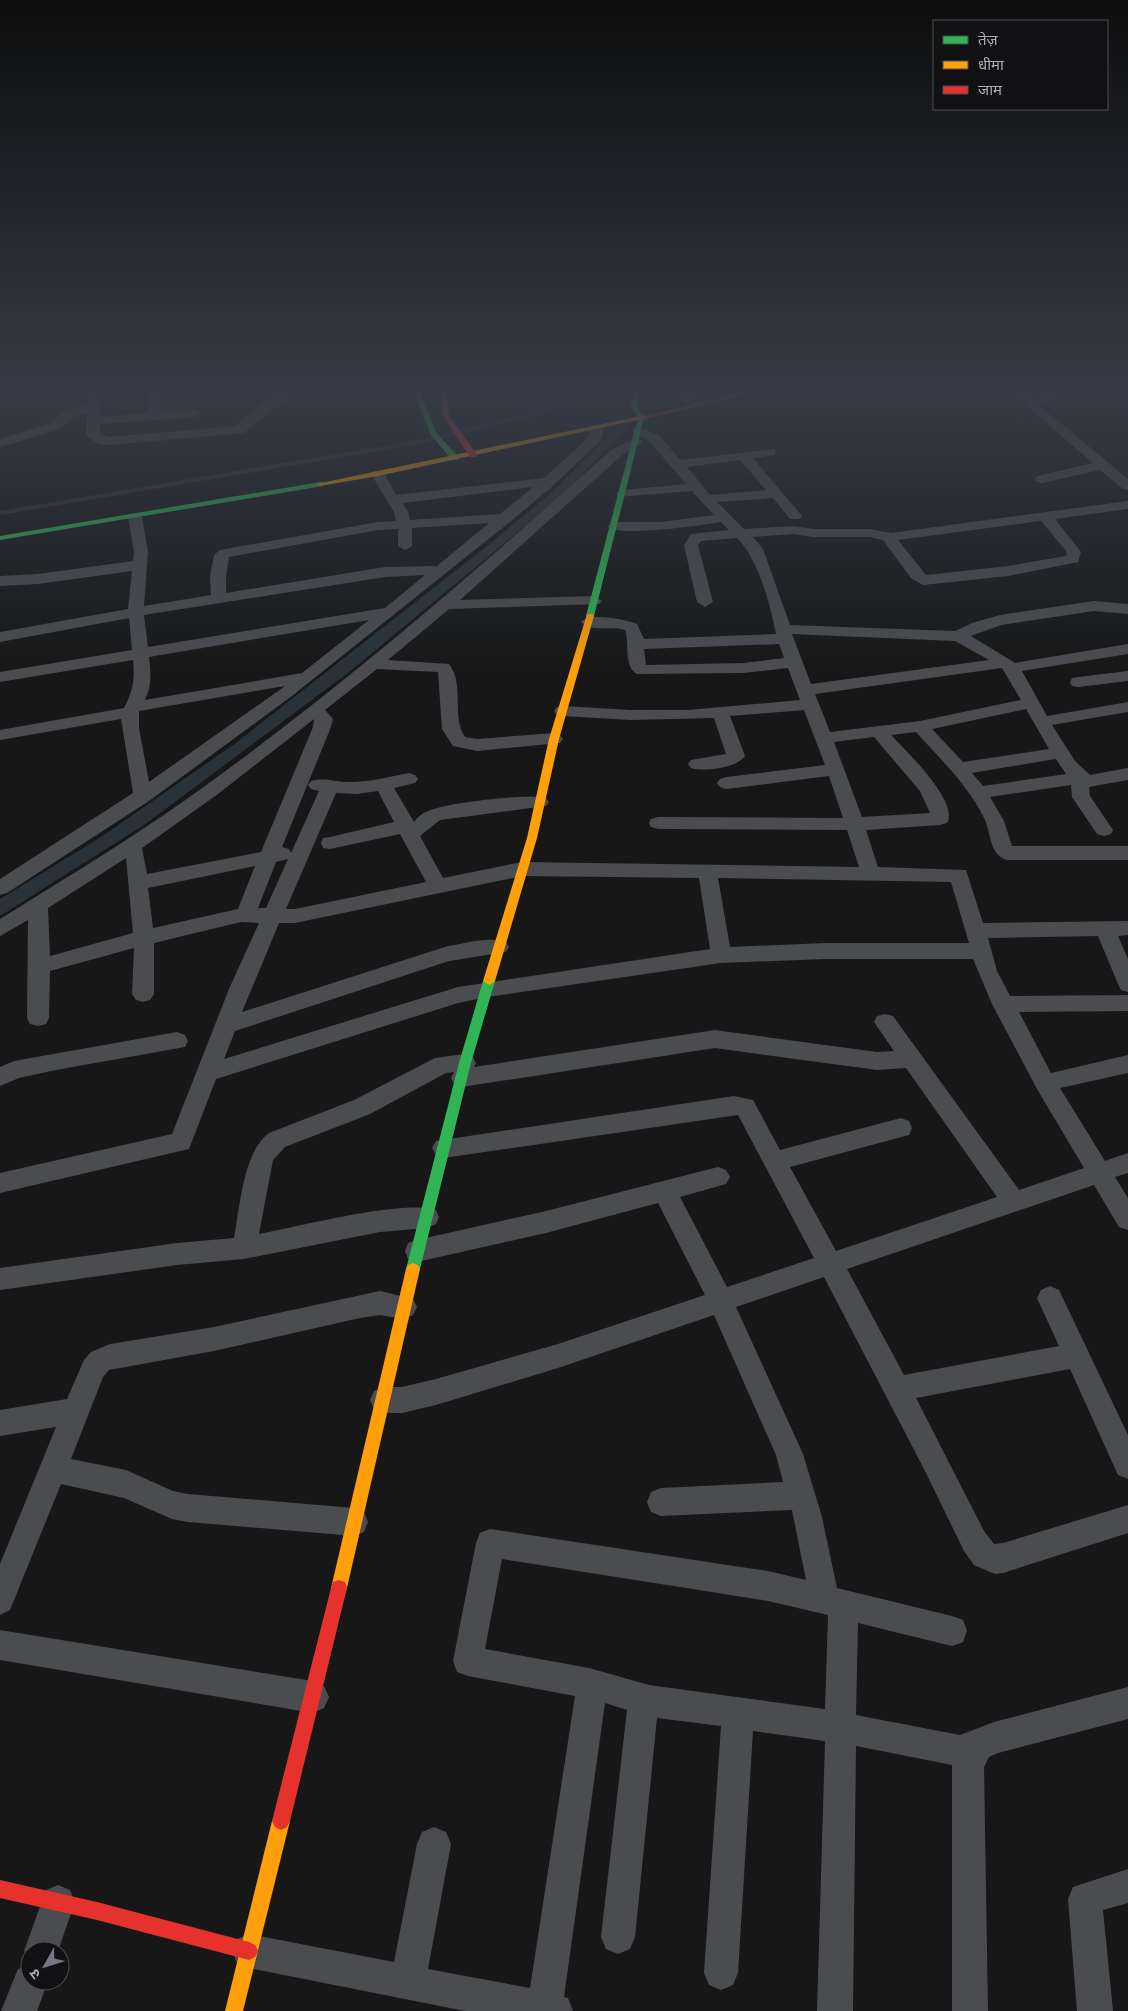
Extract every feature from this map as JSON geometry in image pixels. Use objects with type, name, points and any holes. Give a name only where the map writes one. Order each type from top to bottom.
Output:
[{"type":"main road","points":[[0,530],[281,484]]},
{"type":"main road","points":[[0,538],[135,517],[322,484]]},
{"type":"main road","points":[[234,2011],[313,1696],[417,1251],[464,1070],[522,870],[554,739],[589,622],[624,484]]},
{"type":"main road","points":[[0,1889],[249,1951]]},
{"type":"street","points":[[383,484],[392,500],[401,511],[404,524],[405,546]]},
{"type":"street","points":[[392,500],[526,484]]},
{"type":"street","points":[[0,888],[143,797],[204,755],[391,612],[547,484]]},
{"type":"street","points":[[0,929],[132,846],[212,790],[446,604],[505,554],[582,484]]},
{"type":"street","points":[[693,484],[756,550],[772,590],[794,662],[836,769],[871,875]]},
{"type":"street","points":[[767,484],[795,516]]},
{"type":"street","points":[[623,494],[775,494]]},
{"type":"street","points":[[705,602],[692,540],[706,535],[793,530],[813,533],[869,534],[891,537],[1128,505]]},
{"type":"street","points":[[891,537],[890,539],[916,575],[923,580],[1008,571],[1073,558],[1074,552],[1045,516]]},
{"type":"street","points":[[135,517],[141,552],[136,612],[143,674],[141,691],[132,709],[130,728],[143,797]]},
{"type":"street","points":[[218,599],[218,576],[221,555],[225,553],[378,526],[506,518]]},
{"type":"street","points":[[614,526],[661,526],[724,518]]},
{"type":"street","points":[[0,581],[38,580],[140,565]]},
{"type":"street","points":[[0,637],[136,612],[385,572],[442,570]]},
{"type":"street","points":[[446,604],[480,605],[562,600],[594,602]]},
{"type":"street","points":[[957,636],[978,626],[1000,620],[1094,606],[1128,609]]},
{"type":"street","points":[[0,677],[391,612]]},
{"type":"street","points":[[589,622],[628,625],[633,629],[638,644],[636,662],[639,668],[643,670],[743,668],[794,662]]},
{"type":"street","points":[[638,644],[784,634],[957,636],[970,641],[1008,665],[1041,722],[1079,778],[1081,797],[1104,830]]},
{"type":"street","points":[[563,710],[630,715],[720,714],[807,697],[1128,648]]},
{"type":"street","points":[[372,664],[443,667],[447,672],[451,729],[459,742],[477,745],[554,739]]},
{"type":"street","points":[[1078,682],[1128,676]]},
{"type":"street","points":[[0,736],[132,709],[307,677]]},
{"type":"street","points":[[823,738],[920,726],[1031,703]]},
{"type":"street","points":[[1041,722],[1128,707]]},
{"type":"street","points":[[245,915],[302,787],[324,719],[314,710]]},
{"type":"street","points":[[697,764],[727,760],[736,756],[720,714]]},
{"type":"street","points":[[920,726],[977,794],[991,815],[1003,849],[1007,853],[1128,853]]},
{"type":"street","points":[[658,823],[853,824],[934,820],[941,816],[924,782],[878,732]]},
{"type":"street","points":[[958,769],[1062,753]]},
{"type":"street","points":[[726,783],[836,769]]},
{"type":"street","points":[[977,794],[1079,778],[1089,781],[1128,774]]},
{"type":"street","points":[[302,787],[327,784],[349,788],[409,779]]},
{"type":"street","points":[[0,1182],[181,1142],[227,1025],[327,784]]},
{"type":"street","points":[[383,784],[438,887]]},
{"type":"street","points":[[330,843],[409,830],[432,816],[439,814],[515,803],[540,802]]},
{"type":"street","points":[[132,846],[135,855],[144,938],[143,994]]},
{"type":"street","points":[[138,882],[301,850]]},
{"type":"street","points":[[40,966],[144,938],[245,915],[295,916],[522,870],[708,874],[959,875],[980,951],[1003,1004],[1045,1083],[1102,1173],[1128,1219]]},
{"type":"street","points":[[708,874],[721,955]]},
{"type":"street","points":[[38,905],[40,966],[38,1018]]},
{"type":"street","points":[[1105,928],[1128,984]]},
{"type":"street","points":[[974,931],[1128,928]]},
{"type":"street","points":[[227,1025],[448,954],[478,948],[499,947]]},
{"type":"street","points":[[208,1073],[458,995],[487,989],[721,955],[825,951],[980,951]]},
{"type":"street","points":[[1003,1004],[1128,1003]]},
{"type":"street","points":[[885,1022],[1014,1202]]},
{"type":"street","points":[[244,1248],[262,1158],[269,1146],[277,1140],[362,1107],[443,1064],[464,1070],[715,1039],[876,1061],[911,1059]]},
{"type":"street","points":[[0,1077],[14,1070],[56,1061],[177,1041]]},
{"type":"street","points":[[1045,1083],[1128,1064]]},
{"type":"street","points":[[444,1148],[734,1105],[745,1107],[830,1263],[974,1541],[984,1554],[995,1559],[1003,1558],[1128,1519]]},
{"type":"street","points":[[775,1161],[901,1128]]},
{"type":"street","points":[[383,1400],[402,1400],[443,1390],[558,1356],[1128,1163]]},
{"type":"street","points":[[417,1251],[665,1192],[718,1177]]},
{"type":"street","points":[[665,1192],[720,1300],[775,1419],[802,1495],[833,1602],[840,1727],[836,2011]]},
{"type":"street","points":[[0,1279],[177,1254],[244,1248],[380,1221],[426,1217]]},
{"type":"street","points":[[1050,1298],[1128,1465]]},
{"type":"street","points":[[0,1600],[6,1571],[52,1469],[93,1369],[100,1361],[110,1356],[214,1339],[360,1306],[380,1303],[404,1307]]},
{"type":"street","points":[[896,1389],[1077,1355]]},
{"type":"street","points":[[0,1423],[76,1411]]},
{"type":"street","points":[[52,1469],[126,1484],[172,1505],[188,1508],[354,1522]]},
{"type":"street","points":[[662,1502],[802,1495]]},
{"type":"street","points":[[952,1631],[768,1586],[490,1543],[468,1661],[589,1683],[649,1701],[840,1727],[960,1751],[978,1746],[994,1738],[1128,1703]]},
{"type":"street","points":[[0,1645],[313,1696]]},
{"type":"street","points":[[249,1951],[550,2010],[592,1693],[589,1683]]},
{"type":"street","points":[[618,1937],[641,1717],[644,1706],[649,1701]]},
{"type":"street","points":[[721,1973],[738,1713]]},
{"type":"street","points":[[970,2011],[968,1764],[978,1746]]},
{"type":"street","points":[[408,1982],[434,1844]]},
{"type":"street","points":[[1095,2011],[1085,1899],[1128,1886]]},
{"type":"street","points":[[44,1941],[58,1902]]},
{"type":"street","points":[[19,2011],[26,1991]]},
{"type":"shaded area","points":[[560,484],[573,484],[560,497],[348,673],[144,825],[0,916],[0,899],[101,837],[233,745],[491,543]]},
{"type":"waterway","points":[[0,513],[172,484]]},
{"type":"traffic: fast","points":[[0,538],[320,484]]},
{"type":"traffic: fast","points":[[590,616],[624,484]]},
{"type":"traffic: fast","points":[[413,1269],[465,1063],[489,981]]},
{"type":"traffic: slow","points":[[489,981],[532,838],[554,739],[590,616]]},
{"type":"traffic: slow","points":[[339,1588],[413,1269]]},
{"type":"traffic: slow","points":[[234,2011],[281,1821]]},
{"type":"traffic: jam","points":[[281,1821],[339,1588]]},
{"type":"traffic: jam","points":[[0,1889],[97,1911],[249,1951]]}]
